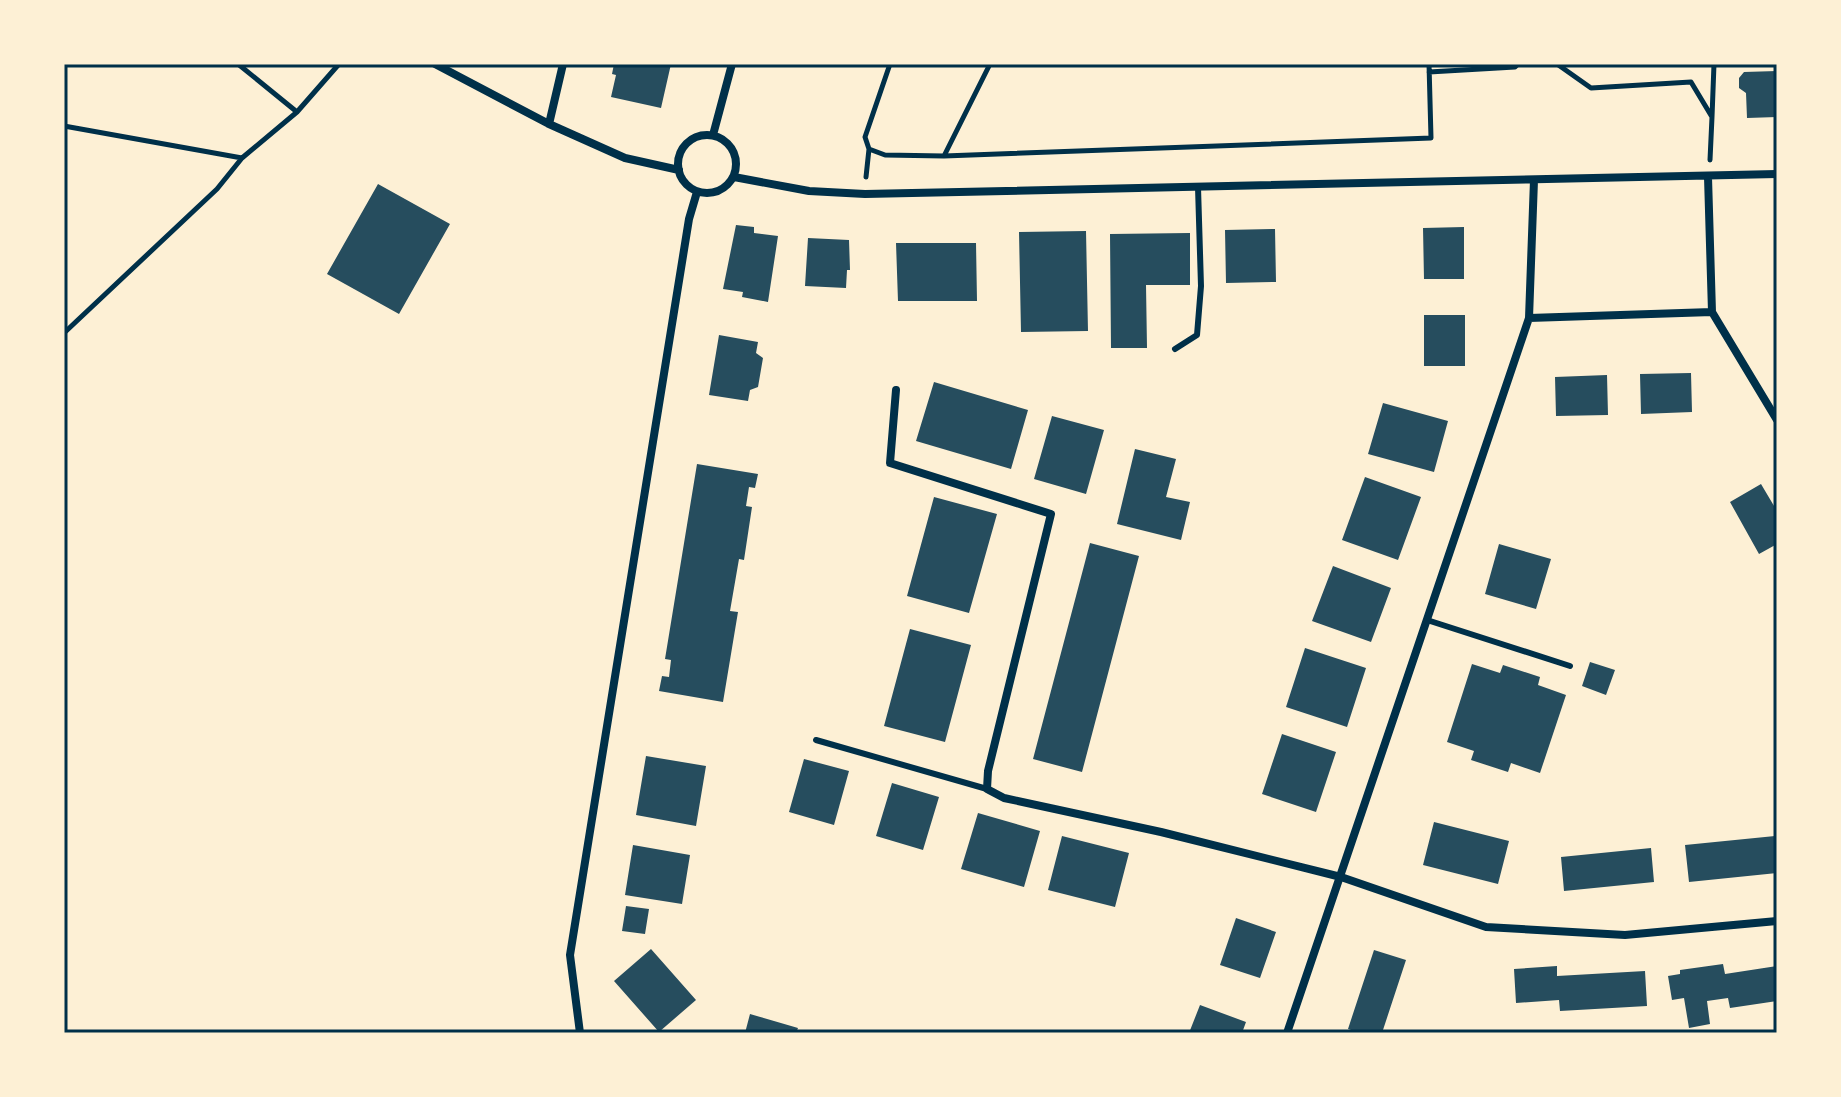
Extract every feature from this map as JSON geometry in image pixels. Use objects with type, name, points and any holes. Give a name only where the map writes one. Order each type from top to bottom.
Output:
[{"type":"street","points":[[435,64],[549,124],[625,158],[679,170]]},
{"type":"street","points":[[549,124],[563,64]]},
{"type":"street","points":[[713,135],[732,64]]},
{"type":"street","points":[[713,135],[721,138],[733,151],[736,159],[734,177],[722,190],[697,192],[685,183],[679,170],[679,154],[697,137],[713,135]]},
{"type":"street","points":[[734,177],[809,191],[865,194],[1777,174]]},
{"type":"street","points":[[1708,177],[1712,312],[1777,420]]},
{"type":"street","points":[[1287,1033],[1529,318],[1534,180]]},
{"type":"street","points":[[580,1033],[570,955],[684,250],[697,192]]},
{"type":"street","points":[[1529,318],[1712,312]]},
{"type":"street","points":[[896,390],[890,463],[1051,514],[988,771],[987,789],[1004,798],[1161,832],[1341,877],[1486,927],[1625,935],[1777,921]]},
{"type":"lane","points":[[1175,349],[1197,335],[1201,286],[1198,187]]},
{"type":"lane","points":[[1427,620],[1570,666]]},
{"type":"lane","points":[[816,740],[987,789]]},
{"type":"path","points":[[238,64],[297,112]]},
{"type":"path","points":[[64,333],[217,189],[242,158],[297,112],[339,64]]},
{"type":"path","points":[[865,194],[869,149],[865,137],[890,64]]},
{"type":"path","points":[[944,156],[990,64]]},
{"type":"path","points":[[869,149],[885,155],[944,156],[1431,138],[1429,64]]},
{"type":"path","points":[[1429,72],[1515,67],[1518,64]]},
{"type":"path","points":[[1557,64],[1591,88],[1691,82],[1712,117]]},
{"type":"path","points":[[1708,177],[1714,64]]},
{"type":"path","points":[[64,126],[242,158]]},
{"type":"building","points":[[614,64],[671,64],[661,108],[611,97],[616,75],[612,74]]},
{"type":"building","points":[[1777,71],[1777,117],[1747,118],[1746,93],[1739,88],[1739,78],[1744,72]]},
{"type":"building","points":[[378,184],[450,224],[399,314],[327,274]]},
{"type":"building","points":[[736,225],[754,227],[754,233],[778,236],[768,302],[742,297],[743,292],[723,289]]},
{"type":"building","points":[[1464,227],[1464,279],[1424,279],[1423,228]]},
{"type":"building","points":[[1275,229],[1276,282],[1226,283],[1225,230]]},
{"type":"building","points":[[1086,231],[1088,331],[1021,332],[1019,232]]},
{"type":"building","points":[[1190,233],[1190,285],[1146,285],[1147,348],[1111,348],[1110,234]]},
{"type":"building","points":[[808,238],[849,240],[850,270],[847,270],[846,288],[805,286]]},
{"type":"building","points":[[896,243],[976,243],[977,301],[898,301]]},
{"type":"building","points":[[1424,315],[1465,315],[1465,366],[1424,366]]},
{"type":"building","points":[[719,335],[758,342],[756,353],[763,358],[758,387],[750,390],[748,401],[709,395]]},
{"type":"building","points":[[1691,373],[1692,412],[1641,414],[1640,374]]},
{"type":"building","points":[[1607,375],[1608,415],[1556,416],[1555,377]]},
{"type":"building","points":[[934,382],[1028,410],[1011,469],[916,441]]},
{"type":"building","points":[[1383,403],[1448,421],[1434,472],[1368,454]]},
{"type":"building","points":[[1052,416],[1104,430],[1086,494],[1034,479]]},
{"type":"building","points":[[1135,449],[1176,459],[1166,497],[1190,502],[1181,540],[1117,524]]},
{"type":"building","points":[[697,464],[758,474],[755,488],[749,487],[746,506],[752,507],[744,560],[739,559],[730,611],[738,612],[723,702],[659,691],[662,676],[669,677],[671,660],[665,659]]},
{"type":"building","points":[[1365,477],[1421,497],[1398,560],[1342,540]]},
{"type":"building","points":[[1761,484],[1777,511],[1777,544],[1759,554],[1730,502]]},
{"type":"building","points":[[934,497],[997,514],[969,613],[907,596]]},
{"type":"building","points":[[1090,543],[1139,556],[1082,772],[1033,759]]},
{"type":"building","points":[[1499,544],[1551,559],[1536,609],[1485,594]]},
{"type":"building","points":[[1333,566],[1391,588],[1371,642],[1312,621]]},
{"type":"building","points":[[910,629],[971,645],[945,742],[884,726]]},
{"type":"building","points":[[1305,648],[1366,668],[1347,727],[1286,707]]},
{"type":"building","points":[[1590,662],[1615,670],[1606,695],[1582,686]]},
{"type":"building","points":[[1472,664],[1500,673],[1503,665],[1540,677],[1538,685],[1566,695],[1540,773],[1511,763],[1508,772],[1471,760],[1474,751],[1447,742]]},
{"type":"building","points":[[1282,734],[1336,752],[1316,812],[1262,794]]},
{"type":"building","points":[[646,756],[706,766],[696,826],[636,815]]},
{"type":"building","points":[[804,759],[849,771],[834,825],[789,812]]},
{"type":"building","points":[[892,783],[939,797],[923,850],[876,836]]},
{"type":"building","points":[[978,813],[1040,831],[1024,887],[961,869]]},
{"type":"building","points":[[1434,822],[1509,841],[1498,884],[1423,865]]},
{"type":"building","points":[[1062,836],[1129,853],[1115,907],[1048,890]]},
{"type":"building","points":[[1775,836],[1777,873],[1689,882],[1685,845]]},
{"type":"building","points":[[633,845],[690,855],[682,904],[625,895]]},
{"type":"building","points":[[1651,848],[1654,882],[1564,891],[1561,857]]},
{"type":"building","points":[[626,906],[649,909],[645,934],[622,931]]},
{"type":"building","points":[[1236,918],[1276,932],[1260,978],[1220,965]]},
{"type":"building","points":[[651,949],[696,1000],[659,1032],[614,981]]},
{"type":"building","points":[[1374,950],[1406,960],[1382,1033],[1360,1033],[1348,1029]]},
{"type":"building","points":[[1723,964],[1725,974],[1777,966],[1777,1001],[1730,1008],[1728,998],[1707,1001],[1710,1024],[1689,1028],[1684,998],[1672,1000],[1668,976],[1680,974],[1680,970]]},
{"type":"building","points":[[1557,966],[1557,976],[1645,971],[1647,1006],[1560,1011],[1559,1000],[1516,1003],[1514,969]]},
{"type":"building","points":[[1200,1005],[1246,1022],[1242,1033],[1189,1033]]},
{"type":"building","points":[[750,1014],[798,1028],[796,1033],[745,1033]]}]
